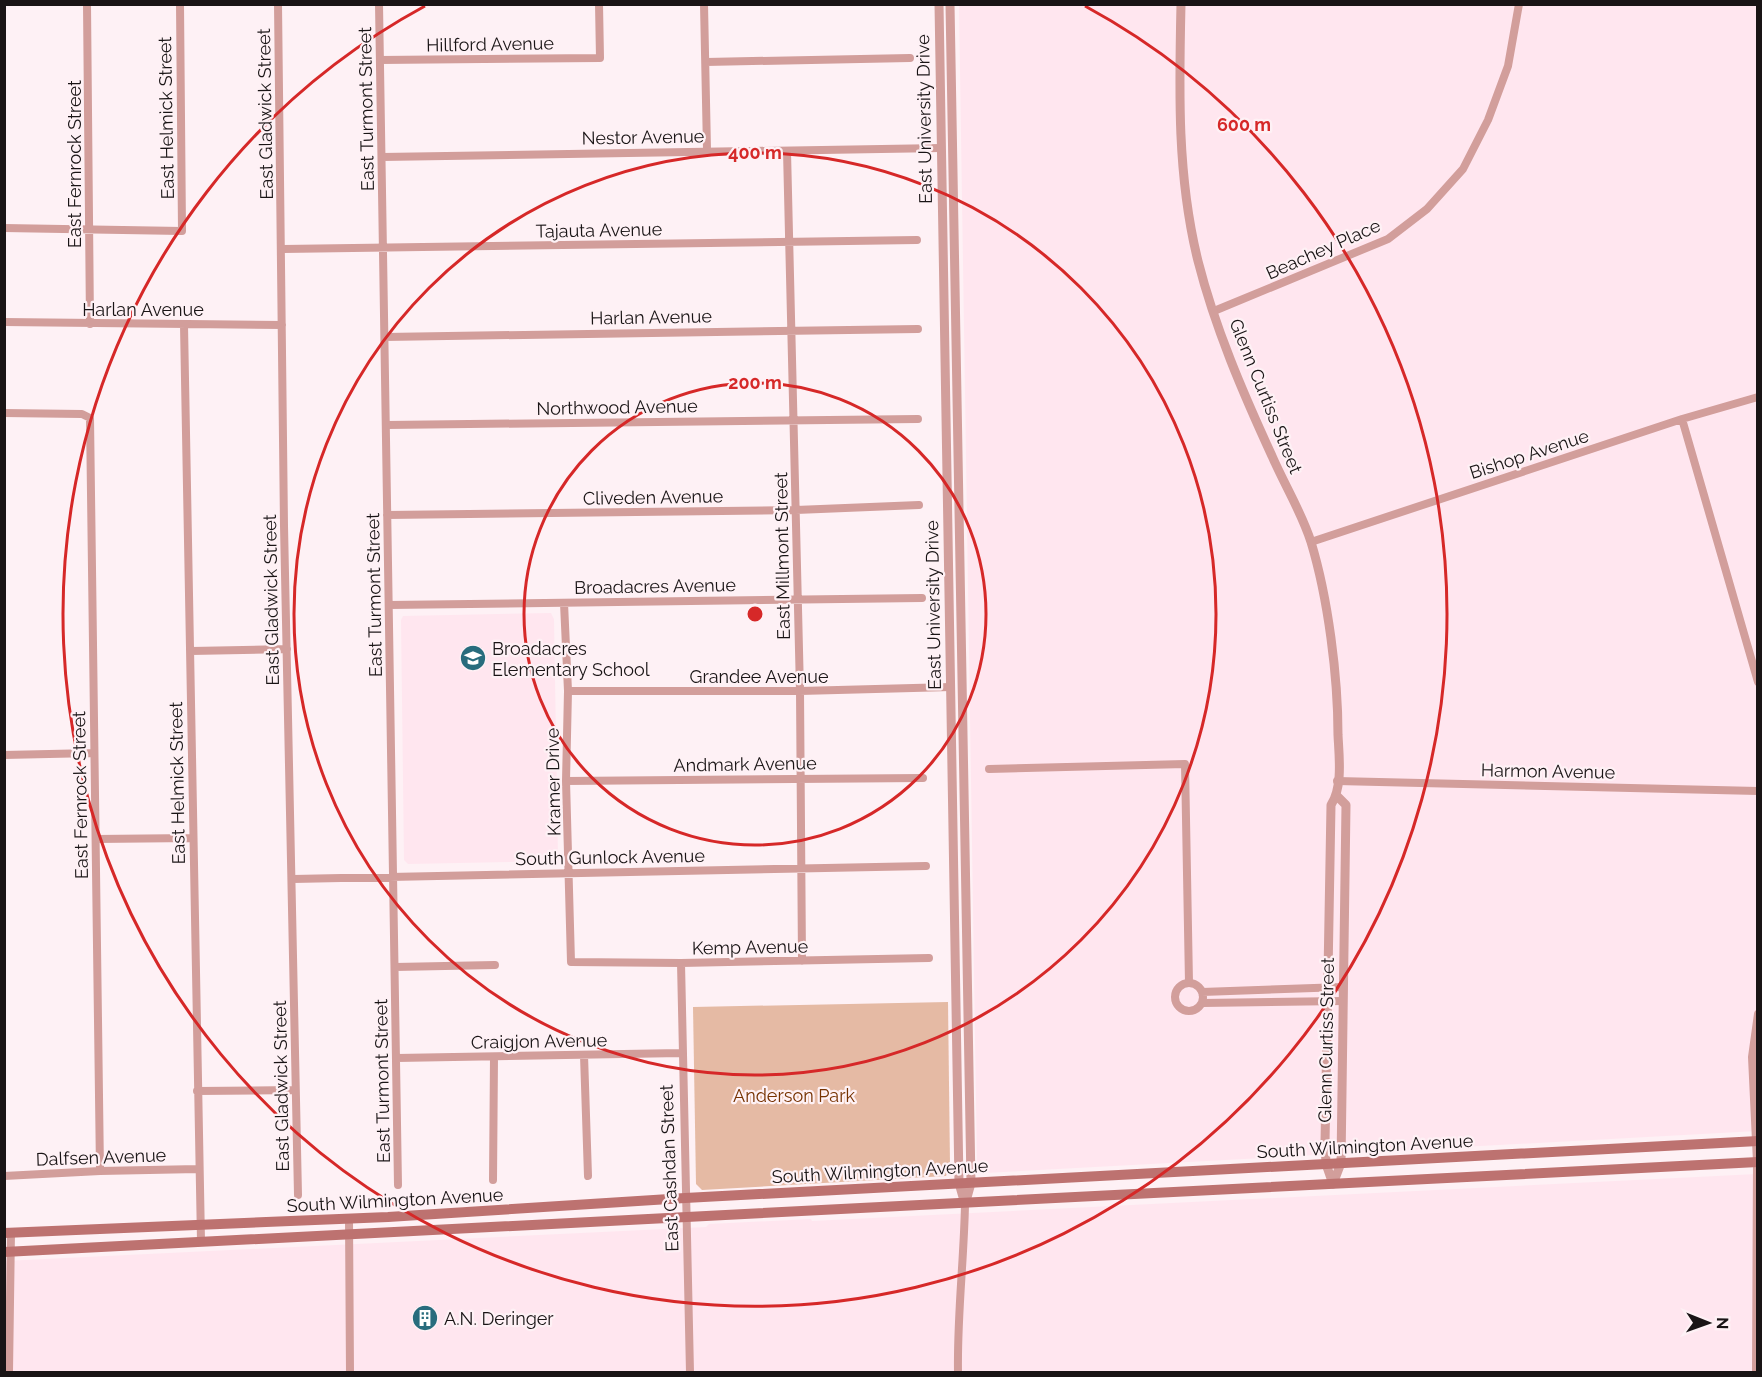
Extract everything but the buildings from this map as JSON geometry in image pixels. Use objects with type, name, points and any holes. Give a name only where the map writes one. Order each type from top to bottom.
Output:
[{"type":"main road","name":"South Wilmington Avenue","points":[[8,1233],[199,1223],[349,1219],[685,1198],[1757,1141]]},
{"type":"main road","name":"South Wilmington Avenue","points":[[8,1252],[1757,1162]]},
{"type":"street","name":"East Fernrock Street","points":[[87,4],[90,324]]},
{"type":"street","name":"East Helmick Street","points":[[89,230],[182,231],[180,4]]},
{"type":"street","name":"East Gladwick Street","points":[[278,4],[287,649],[298,1196]]},
{"type":"street","name":"East Turmont Street","points":[[379,4],[398,1185]]},
{"type":"street","name":"Hillford Avenue","points":[[380,60],[600,58],[599,4]]},
{"type":"street","points":[[704,4],[707,150]]},
{"type":"street","name":"East University Drive","points":[[939,4],[940,148],[971,1183],[965,1204],[964,1248],[958,1295],[958,1372]]},
{"type":"street","name":"East University Drive","points":[[950,4],[959,1183],[965,1204]]},
{"type":"street","name":"Glenn Curtiss Street","points":[[1181,4],[1180,128],[1183,186],[1198,262],[1240,386],[1311,542],[1328,627],[1338,720],[1337,796],[1331,805],[1326,1164],[1333,1184]]},
{"type":"street","name":"Beachey Place","points":[[1214,311],[1388,239],[1427,209],[1463,169],[1488,120],[1508,66],[1519,4]]},
{"type":"street","points":[[706,62],[910,58]]},
{"type":"street","points":[[940,148],[952,148]]},
{"type":"street","name":"Nestor Avenue","points":[[382,157],[940,148]]},
{"type":"street","name":"East Millmont Street","points":[[787,151],[800,691],[802,961]]},
{"type":"street","points":[[4,228],[89,230]]},
{"type":"street","name":"Tajauta Avenue","points":[[283,249],[917,240]]},
{"type":"street","name":"Harlan Avenue","points":[[4,322],[282,325]]},
{"type":"street","name":"East Helmick Street","points":[[184,325],[196,1091],[201,1241]]},
{"type":"street","name":"Harlan Avenue","points":[[385,337],[793,329],[918,329]]},
{"type":"street","name":"Bishop Avenue","points":[[1311,542],[1682,419],[1758,397]]},
{"type":"street","name":"East Fernrock Street","points":[[4,413],[82,414],[90,418],[100,1170]]},
{"type":"street","name":"Northwood Avenue","points":[[387,425],[918,419]]},
{"type":"street","points":[[1682,419],[1758,682]]},
{"type":"street","name":"Cliveden Avenue","points":[[387,515],[796,510],[919,505]]},
{"type":"street","name":"Broadacres Avenue","points":[[389,605],[922,598]]},
{"type":"street","name":"Kramer Drive","points":[[564,603],[568,691],[566,781],[571,962]]},
{"type":"street","points":[[190,651],[287,649]]},
{"type":"street","name":"Grandee Avenue","points":[[568,691],[800,691],[956,687]]},
{"type":"street","points":[[4,755],[94,753]]},
{"type":"street","points":[[989,769],[1185,764],[1189,983]]},
{"type":"street","name":"Andmark Avenue","points":[[566,781],[923,778]]},
{"type":"street","name":"Harmon Avenue","points":[[1338,781],[1758,791]]},
{"type":"street","name":"Glenn Curtiss Street","points":[[1333,1184],[1341,1163],[1346,806],[1337,796]]},
{"type":"street","points":[[96,839],[193,838]]},
{"type":"street","name":"South Gunlock Avenue","points":[[293,879],[393,875],[801,870],[926,866]]},
{"type":"street","name":"Kemp Avenue","points":[[571,962],[681,963],[929,958]]},
{"type":"street","name":"East Cashdan Street","points":[[681,963],[681,1053],[690,1372]]},
{"type":"street","points":[[395,967],[495,965]]},
{"type":"street","points":[[1202,1003],[1202,992],[1194,984],[1189,983],[1179,987],[1176,991],[1175,1002],[1178,1007],[1188,1011],[1202,1003],[1343,1001]]},
{"type":"street","points":[[1202,992],[1343,987]]},
{"type":"street","points":[[1756,1372],[1757,1141],[1752,1057],[1758,1014]]},
{"type":"street","name":"Craigjon Avenue","points":[[397,1058],[681,1053]]},
{"type":"street","points":[[584,1055],[588,1176]]},
{"type":"street","points":[[494,1057],[494,1180]]},
{"type":"street","points":[[196,1091],[295,1090]]},
{"type":"street","name":"Dalfsen Avenue","points":[[4,1176],[100,1170],[198,1169]]},
{"type":"street","points":[[349,1219],[350,1372]]},
{"type":"street","points":[[8,1233],[9,1372]]},
{"type":"shaded area","points":[[959,5],[1757,5],[1757,1131],[985,1173],[977,1167]]},
{"type":"shaded area","points":[[551,613],[554,619],[558,857],[555,861],[408,864],[404,860],[401,620],[403,616]]},
{"type":"shaded area","points":[[1757,1174],[1757,1372],[5,1372],[4,1261],[706,1227],[709,1224],[811,1219],[812,1221]]},
{"type":"green space","name":"Anderson Park","points":[[948,1002],[950,1165],[946,1176],[702,1190],[696,1184],[693,1007]]},
{"type":"place","name":"Broadacres Elementary School","points":[[473,658]]},
{"type":"place","name":"A.N. Deringer","points":[[425,1318]]}]
